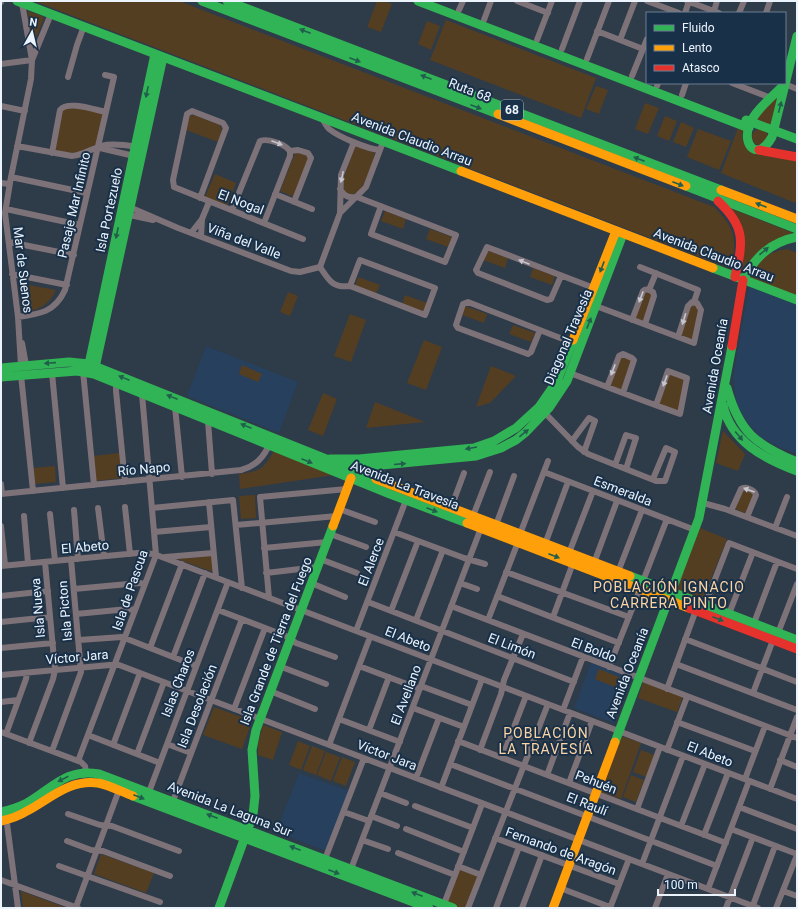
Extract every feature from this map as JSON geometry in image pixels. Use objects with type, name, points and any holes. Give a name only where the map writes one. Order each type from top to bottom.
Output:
[{"type":"main road","name":"Ruta 68","points":[[202,1],[797,229]]},
{"type":"main road","name":"Ruta 68","points":[[227,1],[797,219]]},
{"type":"main road","points":[[418,1],[750,125],[774,130],[797,139]]},
{"type":"main road","points":[[435,1],[646,81]]},
{"type":"main road","name":"Avenida Claudio Arrau","points":[[20,2],[322,118],[381,146],[620,232],[797,300]]},
{"type":"main road","points":[[786,76],[789,54],[797,36]]},
{"type":"main road","name":"Isla Portezuelo","points":[[126,210],[135,152],[159,55]]},
{"type":"main road","name":"Isla Portezuelo","points":[[90,370],[159,55]]},
{"type":"main road","points":[[655,84],[750,125]]},
{"type":"main road","points":[[759,150],[768,145],[774,130],[784,94],[785,84]]},
{"type":"main road","points":[[785,84],[754,116],[750,125],[748,142],[752,147],[759,150],[797,157]]},
{"type":"main road","points":[[713,197],[726,208],[737,222],[742,240],[739,278]]},
{"type":"main road","name":"Diagonal Travesía","points":[[331,470],[469,457],[488,453],[516,440],[532,427],[557,381],[594,288],[620,232]]},
{"type":"main road","name":"Diagonal Travesía","points":[[321,457],[358,459],[458,450],[480,446],[508,434],[542,410],[558,395],[570,373],[596,306],[620,232]]},
{"type":"main road","points":[[739,278],[764,250],[782,240],[797,237]]},
{"type":"main road","name":"Avenida Oceanía","points":[[553,908],[695,530],[703,503],[726,382],[739,278]]},
{"type":"main road","name":"Avenida La Travesía","points":[[1,368],[76,362],[116,383],[208,421],[321,457],[374,478],[406,500],[481,528],[545,544],[618,572],[642,585]]},
{"type":"main road","name":"Avenida La Travesía","points":[[1,377],[90,370],[152,389],[351,478],[473,516],[496,525],[519,538],[573,563],[642,585],[670,596],[696,610],[776,636],[797,640]]},
{"type":"main road","points":[[726,382],[735,414],[741,425],[750,436],[770,451],[797,462]]},
{"type":"main road","points":[[142,394],[146,390],[152,389]]},
{"type":"main road","points":[[722,402],[730,423],[739,436],[749,446],[766,458],[797,471]]},
{"type":"main road","points":[[374,478],[375,466]]},
{"type":"main road","name":"Isla Grande de Tierra del Fuego","points":[[219,908],[247,834],[252,815],[255,796],[253,744],[260,718],[351,478]]},
{"type":"main road","name":"Avenida La Travesía","points":[[670,596],[705,605],[754,623],[797,649]]},
{"type":"main road","name":"Avenida La Laguna Sur","points":[[4,816],[62,779],[74,774],[86,773],[110,777],[173,801],[411,905],[428,908]]},
{"type":"main road","name":"Avenida La Laguna Sur","points":[[4,816],[29,811],[62,788],[76,782],[94,782],[325,859],[453,908]]},
{"type":"street","points":[[459,10],[463,1]]},
{"type":"street","points":[[484,20],[491,1]]},
{"type":"street","points":[[517,1],[548,13]]},
{"type":"street","points":[[537,40],[552,1]]},
{"type":"street","points":[[562,50],[580,1]]},
{"type":"street","points":[[587,59],[609,1]]},
{"type":"street","points":[[620,40],[635,1]]},
{"type":"street","points":[[647,1],[676,12]]},
{"type":"street","points":[[685,12],[689,1],[716,12],[717,1]]},
{"type":"street","points":[[739,12],[744,1]]},
{"type":"street","points":[[766,12],[770,1]]},
{"type":"street","name":"Mar de Suenos","points":[[20,2],[32,60],[31,79],[6,209],[8,242],[20,341],[24,350],[24,366]]},
{"type":"street","points":[[657,12],[660,6]]},
{"type":"street","name":"Mar de Suenos","points":[[32,60],[51,14]]},
{"type":"street","points":[[68,77],[76,45],[84,26]]},
{"type":"street","points":[[597,31],[643,49]]},
{"type":"street","points":[[632,76],[646,42]]},
{"type":"street","points":[[1,64],[32,60]]},
{"type":"street","name":"Pasaje Mar Infinito","points":[[18,317],[37,314],[50,309],[60,300],[67,285],[114,77],[105,75]]},
{"type":"street","points":[[682,95],[686,84]]},
{"type":"street","points":[[737,84],[747,86],[771,98]]},
{"type":"street","points":[[785,84],[797,89]]},
{"type":"street","points":[[52,153],[60,110],[63,107],[70,105],[106,112]]},
{"type":"street","points":[[1,106],[25,111]]},
{"type":"street","name":"El Nogal","points":[[200,198],[226,128],[223,123],[194,111],[190,111],[187,114],[172,180],[176,188],[209,202],[303,239]]},
{"type":"street","points":[[322,118],[329,128],[354,142],[371,148],[381,146]]},
{"type":"street","points":[[232,210],[259,143],[263,140],[268,140],[287,147],[290,151],[290,156],[264,223]]},
{"type":"street","points":[[350,286],[360,260],[435,288],[425,315],[350,286],[332,284],[320,267],[340,213],[341,175],[354,142]]},
{"type":"street","points":[[17,146],[72,156],[80,156],[103,145],[116,144],[135,152]]},
{"type":"street","points":[[340,213],[366,186],[381,146]]},
{"type":"street","points":[[290,151],[300,150],[308,153],[311,158],[294,202]]},
{"type":"street","points":[[11,177],[87,193]]},
{"type":"street","points":[[1,183],[10,184]]},
{"type":"street","points":[[340,189],[347,197],[357,197],[381,206],[456,235],[445,262],[371,234],[381,206]]},
{"type":"street","points":[[276,194],[312,209]]},
{"type":"street","points":[[191,233],[202,219],[209,202]]},
{"type":"street","points":[[6,209],[80,225]]},
{"type":"street","name":"Viña del Valle","points":[[126,210],[161,221],[293,272],[300,272],[320,267]]},
{"type":"street","points":[[201,236],[202,219]]},
{"type":"street","points":[[8,242],[74,256]]},
{"type":"street","name":"Diagonal Travesía","points":[[561,276],[551,299],[548,300],[478,273],[476,270],[487,247],[594,288]]},
{"type":"street","points":[[640,267],[698,290],[694,302],[690,303],[687,309],[678,337]]},
{"type":"street","points":[[649,290],[656,273]]},
{"type":"street","points":[[12,274],[67,285]]},
{"type":"street","points":[[632,320],[643,291],[649,290],[653,292],[654,296],[645,324]]},
{"type":"street","name":"Diagonal Travesía","points":[[540,330],[531,352],[528,354],[458,328],[456,325],[463,304],[466,302],[540,330],[573,343]]},
{"type":"street","points":[[596,306],[694,343],[701,310],[699,304],[694,302]]},
{"type":"street","points":[[607,387],[619,356],[623,354],[632,358],[634,361],[623,393]]},
{"type":"street","points":[[90,370],[94,485]]},
{"type":"street","points":[[570,373],[680,414],[687,379],[686,377],[668,371],[656,405]]},
{"type":"street","points":[[52,373],[63,488]]},
{"type":"street","points":[[21,376],[33,491]]},
{"type":"street","points":[[116,383],[125,482]]},
{"type":"street","name":"Isla de Pascua","points":[[78,761],[156,555],[142,394]]},
{"type":"street","points":[[175,407],[182,477]]},
{"type":"street","points":[[542,410],[584,452],[659,482],[665,481],[675,452],[666,448],[653,479]]},
{"type":"street","points":[[572,440],[589,418],[595,421],[584,452]]},
{"type":"street","points":[[208,421],[212,474]]},
{"type":"street","points":[[614,465],[626,435],[636,438],[626,469]]},
{"type":"street","name":"Río Napo","points":[[1,494],[241,470],[249,468],[260,459],[270,441]]},
{"type":"street","points":[[488,620],[548,461]]},
{"type":"street","points":[[473,516],[490,472]]},
{"type":"street","name":"Esmeralda","points":[[544,472],[695,530]]},
{"type":"street","points":[[451,508],[464,473]]},
{"type":"street","points":[[496,525],[514,476]]},
{"type":"street","points":[[545,544],[568,482]]},
{"type":"street","points":[[1,484],[1,494]]},
{"type":"street","points":[[731,511],[743,487],[754,491],[756,495],[747,517]]},
{"type":"street","points":[[269,598],[260,497],[347,489]]},
{"type":"street","points":[[569,553],[593,491]]},
{"type":"street","points":[[775,528],[787,497]]},
{"type":"street","points":[[152,508],[234,500],[242,588]]},
{"type":"street","name":"El Alerce","points":[[356,632],[406,500]]},
{"type":"street","points":[[594,562],[618,500]]},
{"type":"street","points":[[209,502],[216,578]]},
{"type":"street","points":[[703,503],[731,511],[797,536]]},
{"type":"street","points":[[125,507],[130,554]]},
{"type":"street","points":[[98,508],[104,556]]},
{"type":"street","points":[[74,510],[78,559]]},
{"type":"street","points":[[618,572],[642,510]]},
{"type":"street","points":[[236,526],[338,512],[375,522]]},
{"type":"street","points":[[50,514],[55,561]]},
{"type":"street","points":[[24,516],[28,563]]},
{"type":"street","points":[[609,667],[642,585],[666,519]]},
{"type":"street","points":[[1,526],[3,566]]},
{"type":"street","points":[[154,532],[211,527]]},
{"type":"street","name":"El Avellano","points":[[351,869],[481,528]]},
{"type":"street","points":[[394,532],[485,564]]},
{"type":"street","points":[[264,548],[328,538],[366,547]]},
{"type":"street","points":[[391,611],[418,541]]},
{"type":"street","points":[[705,605],[729,543],[797,569]]},
{"type":"street","points":[[416,620],[443,550]]},
{"type":"street","points":[[729,614],[753,552]]},
{"type":"street","name":"El Abeto","points":[[3,566],[130,554],[146,553],[156,555],[797,799]]},
{"type":"street","points":[[164,558],[214,553]]},
{"type":"street","name":"Isla Picton","points":[[52,751],[80,676],[81,667],[71,559]]},
{"type":"street","name":"Isla Nueva","points":[[29,743],[55,670],[45,562]]},
{"type":"street","points":[[754,623],[778,562]]},
{"type":"street","points":[[266,573],[319,563],[357,573]]},
{"type":"street","points":[[553,617],[573,563]]},
{"type":"street","points":[[150,648],[182,564]]},
{"type":"street","points":[[506,572],[629,617]]},
{"type":"street","points":[[173,657],[205,573]]},
{"type":"street","name":"Islas Charos","points":[[148,792],[228,582]]},
{"type":"street","points":[[74,589],[139,583],[145,584]]},
{"type":"street","points":[[311,583],[345,597]]},
{"type":"street","points":[[460,583],[477,589]]},
{"type":"street","points":[[753,693],[797,584]]},
{"type":"street","points":[[1,596],[48,591]]},
{"type":"street","points":[[497,596],[619,643]]},
{"type":"street","name":"El Limón","points":[[368,602],[574,682]]},
{"type":"street","name":"El Boldo","points":[[451,606],[797,738]]},
{"type":"street","points":[[76,614],[128,609],[135,610]]},
{"type":"street","points":[[218,610],[286,636],[296,642],[335,657]]},
{"type":"street","points":[[667,689],[696,610]]},
{"type":"street","points":[[1,622],[50,617]]},
{"type":"street","name":"Isla Desolación","points":[[173,801],[242,619]]},
{"type":"street","points":[[234,709],[265,628]]},
{"type":"street","points":[[480,750],[523,634]]},
{"type":"street","points":[[79,640],[115,637],[124,638],[196,666]]},
{"type":"street","points":[[329,745],[370,637]]},
{"type":"street","points":[[685,639],[797,682]]},
{"type":"street","points":[[1,648],[52,643]]},
{"type":"street","points":[[563,710],[583,657]]},
{"type":"street","name":"Víctor Jara","points":[[1,675],[114,664],[260,718],[754,907]]},
{"type":"street","points":[[676,664],[797,710]]},
{"type":"street","points":[[280,666],[326,684]]},
{"type":"street","points":[[359,666],[472,705]]},
{"type":"street","points":[[27,673],[27,678],[3,733],[78,761],[84,765],[86,773]]},
{"type":"street","points":[[113,745],[140,673]]},
{"type":"street","points":[[369,730],[389,677]]},
{"type":"street","points":[[441,788],[482,679]]},
{"type":"street","points":[[137,754],[164,682]]},
{"type":"street","points":[[270,691],[315,709]]},
{"type":"street","points":[[502,758],[526,696]]},
{"type":"street","points":[[667,750],[687,697]]},
{"type":"street","points":[[1,702],[18,700]]},
{"type":"street","points":[[468,908],[505,812],[516,789],[548,704]]},
{"type":"street","points":[[413,708],[464,727]]},
{"type":"street","points":[[547,775],[570,713]]},
{"type":"street","points":[[770,789],[797,717]]},
{"type":"street","points":[[416,778],[439,718]]},
{"type":"street","points":[[339,719],[400,742]]},
{"type":"street","points":[[569,784],[592,721]]},
{"type":"street","points":[[677,722],[755,751]]},
{"type":"street","points":[[708,889],[739,807],[755,751],[765,726]]},
{"type":"street","points":[[88,735],[160,763]]},
{"type":"street","name":"Pehuén","points":[[458,741],[726,843]]},
{"type":"street","points":[[167,744],[191,753]]},
{"type":"street","points":[[636,809],[660,747]]},
{"type":"street","points":[[642,864],[683,756]]},
{"type":"street","points":[[325,859],[364,758]]},
{"type":"street","points":[[780,760],[797,767]]},
{"type":"street","name":"El Raulí","points":[[450,764],[717,866]]},
{"type":"street","points":[[681,826],[705,764]]},
{"type":"street","points":[[704,835],[728,773]]},
{"type":"street","points":[[1,880],[74,907],[88,876],[119,790]]},
{"type":"street","points":[[380,793],[406,803]]},
{"type":"street","points":[[444,904],[482,804]]},
{"type":"street","points":[[415,806],[473,828]]},
{"type":"street","points":[[739,807],[797,829]]},
{"type":"street","points":[[344,812],[397,826]]},
{"type":"street","points":[[68,814],[100,825],[112,826],[179,851]]},
{"type":"street","points":[[4,816],[16,885],[18,908]]},
{"type":"street","points":[[406,829],[464,852]]},
{"type":"street","points":[[731,829],[797,854],[794,870],[776,908]]},
{"type":"street","points":[[726,908],[753,837]]},
{"type":"street","name":"Fernando de Aragón","points":[[495,838],[619,884]]},
{"type":"street","points":[[362,840],[388,850]]},
{"type":"street","points":[[67,841],[91,850],[103,851],[170,876]]},
{"type":"street","points":[[754,907],[775,846]]},
{"type":"street","points":[[496,908],[519,847]]},
{"type":"street","points":[[398,853],[455,875]]},
{"type":"street","points":[[522,908],[542,855]]},
{"type":"street","points":[[560,888],[610,908],[629,859]]},
{"type":"street","points":[[59,866],[160,902]]},
{"type":"street","points":[[458,866],[481,875]]},
{"type":"street","points":[[655,908],[668,874]]},
{"type":"street","points":[[783,891],[797,896]]},
{"type":"shaded area","points":[[34,1],[179,1],[714,207],[727,222],[733,235],[734,250],[731,269]]},
{"type":"shaded area","points":[[377,1],[392,4],[381,32],[367,27]]},
{"type":"shaded area","points":[[28,11],[44,18],[32,48]]},
{"type":"shaded area","points":[[446,20],[596,78],[581,118],[430,60]]},
{"type":"shaded area","points":[[427,21],[440,26],[431,50],[418,44]]},
{"type":"shaded area","points":[[596,86],[608,90],[599,114],[586,109]]},
{"type":"shaded area","points":[[777,96],[780,97],[773,126],[755,119]]},
{"type":"shaded area","points":[[645,103],[659,108],[648,134],[635,129]]},
{"type":"shaded area","points":[[63,107],[106,112],[98,147],[80,156],[52,153]]},
{"type":"shaded area","points":[[194,115],[220,125],[222,130],[218,142],[186,130],[189,116]]},
{"type":"shaded area","points":[[665,116],[677,121],[669,141],[657,136]]},
{"type":"shaded area","points":[[681,122],[694,128],[686,147],[673,142]]},
{"type":"shaded area","points":[[738,128],[743,129],[743,141],[749,150],[797,161],[797,199],[795,203],[721,173]]},
{"type":"shaded area","points":[[698,129],[731,141],[719,170],[687,157]]},
{"type":"shaded area","points":[[757,129],[763,129],[768,134],[766,143],[763,145],[757,145],[752,140],[752,134]]},
{"type":"shaded area","points":[[355,146],[375,153],[370,171],[364,184],[361,189],[351,195],[344,191],[344,177]]},
{"type":"shaded area","points":[[298,152],[307,155],[309,159],[294,197],[280,191],[295,153]]},
{"type":"shaded area","points":[[215,174],[236,183],[227,206],[205,197]]},
{"type":"shaded area","points":[[732,209],[796,234],[741,271]]},
{"type":"shaded area","points":[[385,211],[406,219],[403,229],[381,221]]},
{"type":"shaded area","points":[[430,229],[452,237],[448,247],[426,239]]},
{"type":"shaded area","points":[[787,249],[797,253],[797,296],[750,278],[764,258],[773,253]]},
{"type":"shaded area","points":[[487,250],[508,258],[505,268],[483,260]]},
{"type":"shaded area","points":[[533,268],[555,276],[552,285],[530,277]]},
{"type":"shaded area","points":[[358,277],[380,285],[376,294],[355,286]]},
{"type":"shaded area","points":[[18,283],[56,290],[46,304],[38,309],[22,313]]},
{"type":"shaded area","points":[[749,286],[797,305],[797,454],[762,438],[750,426],[743,416],[736,401],[733,377]]},
{"type":"shaded area","points":[[288,292],[298,296],[290,316],[280,312]]},
{"type":"shaded area","points":[[645,292],[650,293],[652,296],[643,322],[634,319]]},
{"type":"shaded area","points":[[405,295],[427,303],[424,312],[402,304]]},
{"type":"shaded area","points":[[691,304],[700,307],[694,340],[680,335]]},
{"type":"shaded area","points":[[465,306],[487,314],[484,323],[462,315]]},
{"type":"shaded area","points":[[350,314],[366,320],[351,362],[334,356]]},
{"type":"shaded area","points":[[513,325],[535,333],[531,342],[509,334]]},
{"type":"shaded area","points":[[424,340],[442,347],[426,390],[407,383]]},
{"type":"shaded area","points":[[206,346],[298,382],[279,433],[187,396]]},
{"type":"shaded area","points":[[619,356],[632,358],[622,390],[609,385]]},
{"type":"shaded area","points":[[242,365],[262,374],[258,382],[239,374]]},
{"type":"shaded area","points":[[491,366],[516,376],[490,403],[476,407]]},
{"type":"shaded area","points":[[669,373],[686,379],[679,412],[658,404]]},
{"type":"shaded area","points":[[323,393],[337,399],[323,436],[308,430]]},
{"type":"shaded area","points":[[375,402],[425,422],[366,428]]},
{"type":"shaded area","points":[[723,431],[745,454],[738,471],[716,463]]},
{"type":"shaded area","points":[[274,451],[334,475],[240,489],[239,474],[252,472],[261,468]]},
{"type":"shaded area","points":[[120,453],[122,478],[95,481],[93,456]]},
{"type":"shaded area","points":[[55,466],[56,482],[35,484],[33,468]]},
{"type":"shaded area","points":[[743,489],[754,493],[747,514],[735,509]]},
{"type":"shaded area","points":[[255,495],[256,518],[241,519],[239,496]]},
{"type":"shaded area","points":[[700,528],[727,539],[702,601],[676,589]]},
{"type":"shaded area","points":[[212,555],[213,572],[177,559]]},
{"type":"shaded area","points":[[591,663],[631,678],[614,723],[574,708]]},
{"type":"shaded area","points":[[599,669],[619,677],[615,687],[595,679]]},
{"type":"shaded area","points":[[643,682],[683,697],[677,712],[638,698]]},
{"type":"shaded area","points":[[214,707],[252,721],[242,749],[203,735]]},
{"type":"shaded area","points":[[263,725],[282,732],[273,760],[258,755],[258,744]]},
{"type":"shaded area","points":[[621,736],[641,743],[621,799],[600,792]]},
{"type":"shaded area","points":[[298,741],[310,746],[301,770],[289,765]]},
{"type":"shaded area","points":[[312,746],[325,751],[316,775],[303,770]]},
{"type":"shaded area","points":[[641,750],[654,755],[646,777],[633,772]]},
{"type":"shaded area","points":[[326,752],[340,757],[331,781],[317,775]]},
{"type":"shaded area","points":[[342,757],[355,762],[346,786],[333,781]]},
{"type":"shaded area","points":[[299,773],[349,791],[326,851],[276,832]]},
{"type":"shaded area","points":[[631,775],[644,780],[636,802],[623,797]]},
{"type":"shaded area","points":[[101,854],[154,873],[146,893],[94,874]]},
{"type":"shaded area","points":[[459,868],[478,875],[466,908],[460,908],[446,903]]},
{"type":"shaded area","points":[[21,891],[64,907],[64,908],[23,908]]},
{"type":"traffic: fast","points":[[17,1],[461,171]]},
{"type":"traffic: fast","points":[[202,1],[498,114]]},
{"type":"traffic: fast","points":[[227,1],[721,190]]},
{"type":"traffic: fast","points":[[418,1],[749,128]]},
{"type":"traffic: fast","points":[[786,80],[797,36]]},
{"type":"traffic: fast","points":[[88,369],[155,54]]},
{"type":"traffic: fast","points":[[94,372],[163,57]]},
{"type":"traffic: fast","points":[[785,84],[764,104],[751,121],[747,133],[748,140],[750,145],[757,150],[762,149],[767,145],[772,137],[785,84]]},
{"type":"traffic: fast","points":[[746,120],[797,139]]},
{"type":"traffic: fast","points":[[686,186],[797,229]]},
{"type":"traffic: fast","points":[[350,468],[476,456],[501,448],[516,440],[526,432],[549,408],[567,381],[623,234]]},
{"type":"traffic: fast","points":[[743,280],[753,264],[765,252],[779,243],[797,237]]},
{"type":"traffic: fast","points":[[713,268],[797,300]]},
{"type":"traffic: fast","points":[[330,459],[359,459],[474,448],[494,441],[516,428],[539,407],[557,381],[573,340]]},
{"type":"traffic: fast","points":[[615,742],[699,518],[732,346]]},
{"type":"traffic: fast","points":[[1,368],[69,362],[89,364],[376,479]]},
{"type":"traffic: fast","points":[[1,377],[77,371],[94,374],[390,494],[467,523]]},
{"type":"traffic: fast","points":[[727,388],[737,416],[751,435],[770,449],[797,462]]},
{"type":"traffic: fast","points":[[723,405],[727,418],[741,439],[762,455],[797,471]]},
{"type":"traffic: fast","points":[[219,908],[253,815],[255,796],[252,750],[256,730],[333,526]]},
{"type":"traffic: fast","points":[[630,576],[797,640]]},
{"type":"traffic: fast","points":[[1,812],[27,803],[60,781],[69,777],[77,774],[99,774],[453,908]]},
{"type":"traffic: fast","points":[[133,796],[429,908]]},
{"type":"traffic: slow","points":[[498,114],[686,186]]},
{"type":"traffic: slow","points":[[461,171],[713,268]]},
{"type":"traffic: slow","points":[[721,190],[797,219]]},
{"type":"traffic: slow","points":[[573,340],[616,231]]},
{"type":"traffic: slow","points":[[333,526],[351,478]]},
{"type":"traffic: slow","points":[[376,479],[630,576]]},
{"type":"traffic: slow","points":[[467,523],[689,608]]},
{"type":"traffic: slow","points":[[553,908],[615,742]]},
{"type":"traffic: slow","points":[[1,821],[21,814],[60,791],[78,784],[98,783],[133,796]]},
{"type":"traffic: jam","points":[[759,150],[797,157]]},
{"type":"traffic: jam","points":[[718,201],[734,219],[738,227],[741,244],[735,277]]},
{"type":"traffic: jam","points":[[732,346],[743,280]]},
{"type":"traffic: jam","points":[[689,608],[797,649]]},
{"type":"district","name":"POBLACIÓN IGNACIO CARRERA PINTO","points":[[669,596]]},
{"type":"district","name":"POBLACIÓN LA TRAVESÍA","points":[[546,742]]}]
